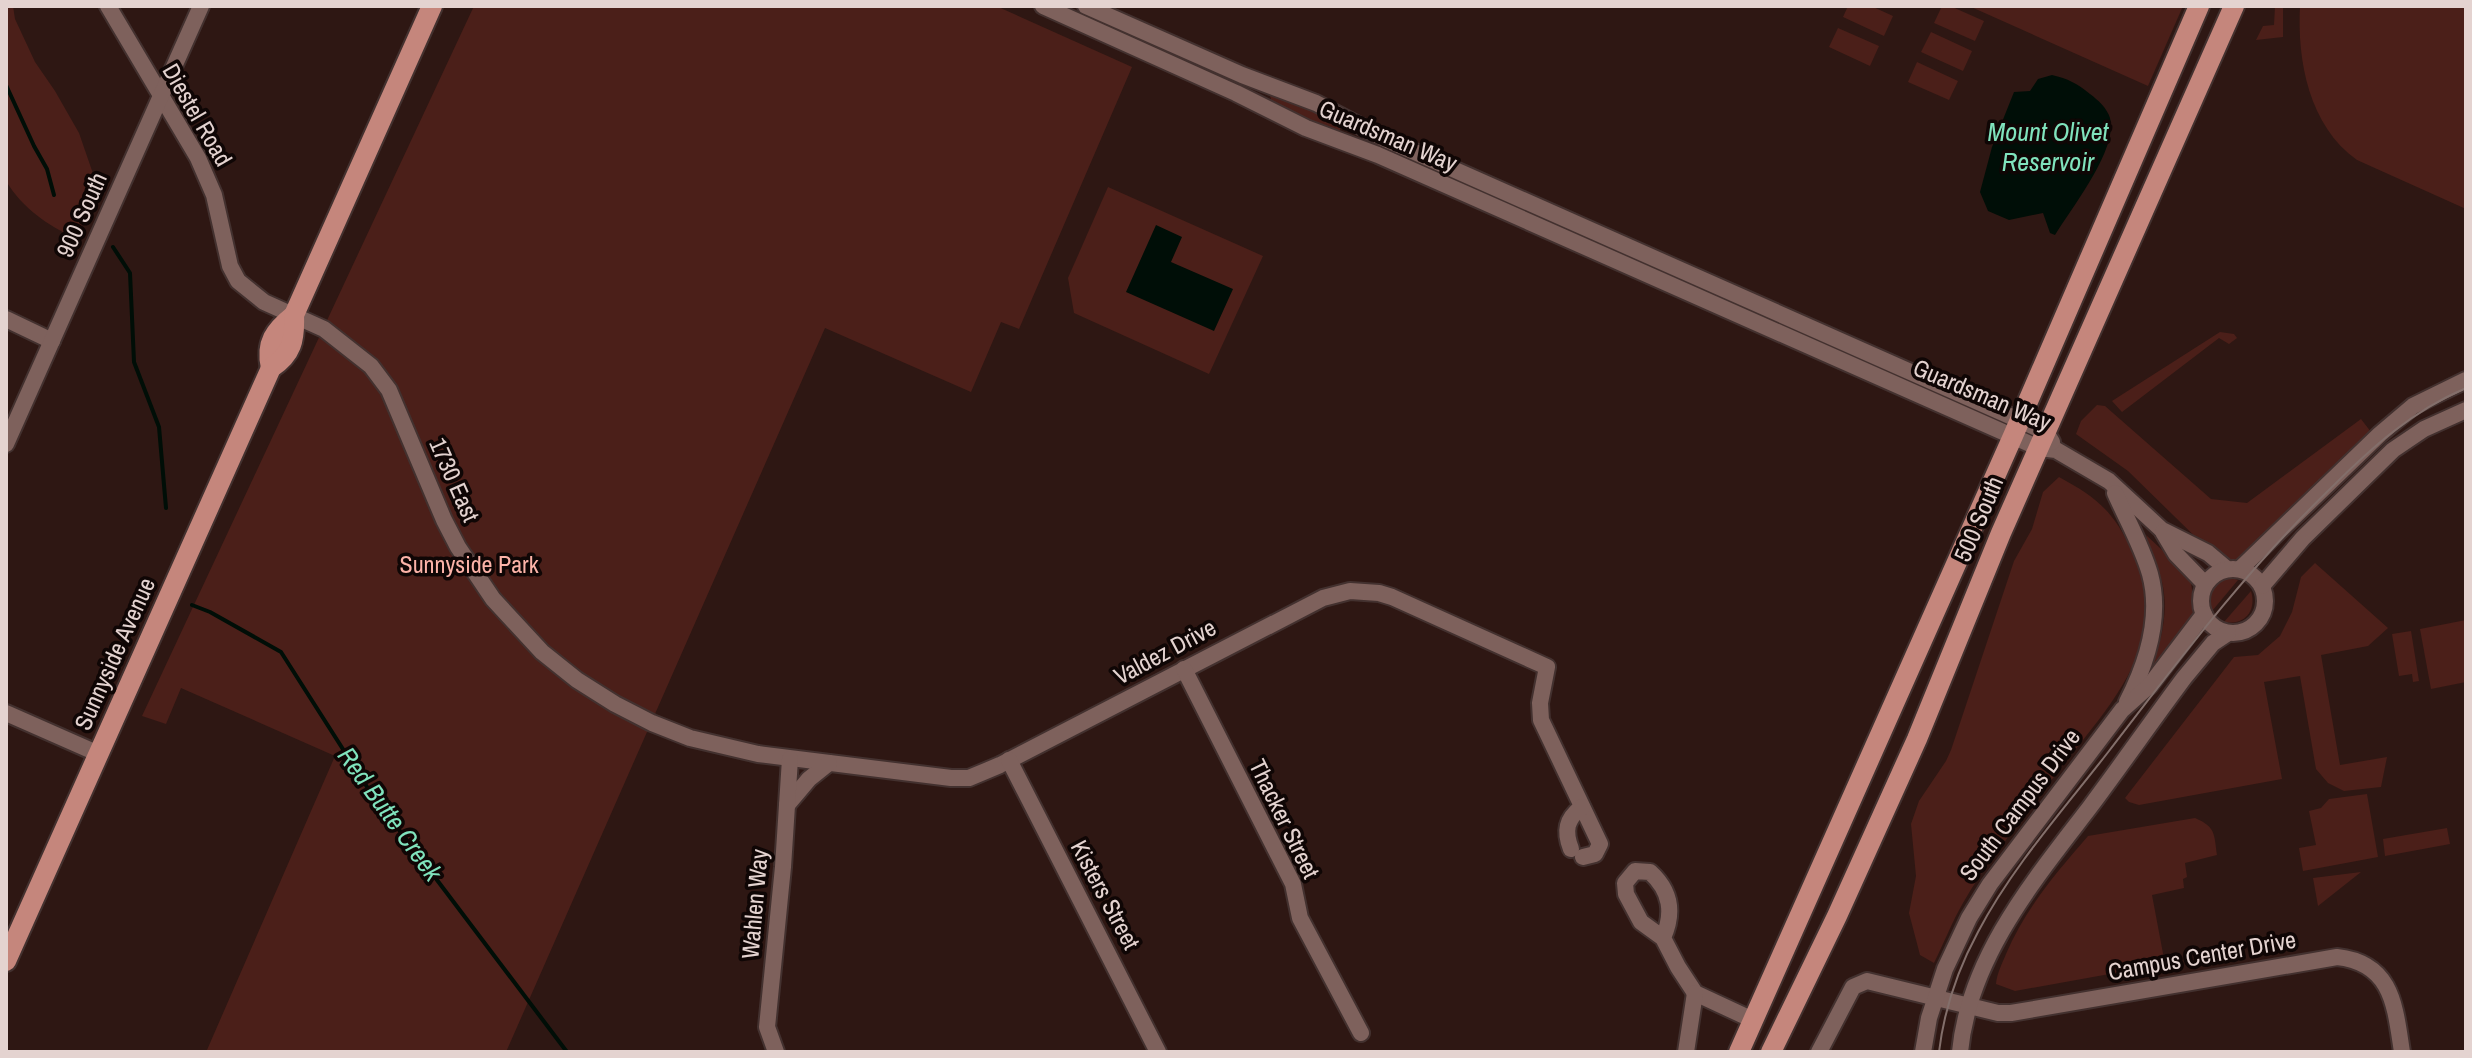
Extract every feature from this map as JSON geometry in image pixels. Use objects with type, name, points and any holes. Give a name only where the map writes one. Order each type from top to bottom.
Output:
[{"type":"main road","name":"Sunnyside Avenue","points":[[6,961],[271,368],[284,359],[295,336],[294,315],[432,6]]},
{"type":"main road","name":"500 South","points":[[1739,1052],[2199,6]]},
{"type":"main road","points":[[2197,89],[2190,75],[2217,6]]},
{"type":"main road","name":"500 South","points":[[1772,1049],[1917,739],[1985,571],[2047,443],[2234,6]]},
{"type":"main road","points":[[1753,1020],[1772,1049]]},
{"type":"street","name":"Diestel Road","points":[[108,6],[198,158],[214,195],[234,274],[256,298],[294,315]]},
{"type":"street","name":"900 South","points":[[6,444],[201,6]]},
{"type":"street","name":"Guardsman Way","points":[[1043,6],[1306,128],[1378,155],[2016,428]]},
{"type":"street","name":"Guardsman Way","points":[[1086,6],[1242,75],[1316,103],[1383,138],[2047,443],[2109,481],[2162,530]]},
{"type":"street","name":"1730 East","points":[[294,315],[330,333],[362,357],[380,377],[394,400],[453,537],[508,617],[542,652],[577,680],[652,723]]},
{"type":"street","points":[[6,319],[52,341]]},
{"type":"street","points":[[2162,530],[2234,569],[2250,573],[2262,586],[2264,610],[2250,628],[2228,633],[2215,628],[2204,614],[2201,594],[2205,584],[2218,572],[2234,569],[2413,406],[2466,380]]},
{"type":"street","points":[[2262,586],[2303,538],[2393,450],[2424,429],[2466,410]]},
{"type":"street","points":[[2109,481],[2140,548],[2150,576],[2154,605],[2151,640],[2142,673],[2122,710]]},
{"type":"street","points":[[2162,530],[2176,554],[2205,584]]},
{"type":"street","name":"Valdez Drive","points":[[652,723],[722,747],[790,759],[960,778],[977,775],[1323,598],[1350,591],[1379,593],[1547,667],[1540,703],[1541,720],[1600,844],[1595,854],[1577,853],[1566,834],[1574,813],[1582,807]]},
{"type":"street","name":"South Campus Drive","points":[[1923,1052],[1942,999],[1956,944],[1990,884],[2122,710],[2150,685],[2204,614]]},
{"type":"street","points":[[1960,1052],[1970,1006],[1989,955],[2021,899],[2184,678],[2213,643],[2228,633]]},
{"type":"street","name":"Thacker Street","points":[[1184,669],[1293,884],[1300,918],[1361,1033]]},
{"type":"street","points":[[6,713],[99,754]]},
{"type":"street","name":"Wahlen Way","points":[[776,1052],[767,1027],[790,759]]},
{"type":"street","name":"Kisters Street","points":[[1009,760],[1158,1052]]},
{"type":"street","points":[[787,805],[809,779],[829,763]]},
{"type":"street","points":[[1663,938],[1695,993],[1753,1020]]},
{"type":"street","name":"Campus Center Drive","points":[[1819,1052],[1853,987],[1867,981],[1998,1013],[2011,1013],[2322,959],[2345,958],[2371,969],[2386,986],[2394,1004],[2402,1052]]},
{"type":"street","points":[[1686,1052],[1695,993]]},
{"type":"green space","points":[[6,6],[13,6],[15,19],[35,62],[79,133],[98,188],[76,239],[37,215],[20,200],[6,181]]},
{"type":"green space","name":"Sunnyside Park","points":[[474,6],[996,6],[1132,67],[1019,329],[1001,322],[971,392],[825,328],[506,1052],[212,1052],[207,1050],[335,756],[181,688],[166,724],[142,716]]},
{"type":"green space","points":[[1848,6],[1871,6],[1893,16],[1884,36],[1843,17]]},
{"type":"green space","points":[[1942,6],[1950,6],[1984,21],[1975,41],[1934,23]]},
{"type":"green space","points":[[1969,6],[2183,6],[2148,86]]},
{"type":"green space","points":[[2275,6],[2283,6],[2283,37],[2256,40],[2263,26],[2274,25]]},
{"type":"green space","points":[[2300,6],[2466,6],[2466,209],[2357,160],[2327,129],[2309,91],[2304,70]]},
{"type":"green space","points":[[1838,28],[1879,46],[1870,66],[1829,47]]},
{"type":"green space","points":[[1931,32],[1972,51],[1963,71],[1921,52]]},
{"type":"green space","points":[[1917,62],[1958,81],[1949,100],[1908,82]]},
{"type":"green space","points":[[1270,95],[1330,116],[1340,125],[1340,130],[1328,131],[1272,104]]},
{"type":"green space","points":[[1108,187],[1263,256],[1209,374],[1074,313],[1068,278]]},
{"type":"green space","points":[[2220,332],[2234,334],[2237,338],[2229,344],[2219,338],[2122,412],[2112,401]]},
{"type":"green space","points":[[2097,405],[2105,406],[2211,499],[2247,503],[2361,419],[2371,432],[2240,560],[2231,562],[2219,560],[2128,471],[2076,434],[2081,421]]},
{"type":"green space","points":[[2059,477],[2095,499],[2112,516],[2126,539],[2144,582],[2147,610],[2143,637],[2135,662],[2122,686],[1979,877],[1959,910],[1934,963],[1920,955],[1909,913],[1916,876],[1911,824],[1919,801],[1951,750],[2014,561],[2032,529],[2043,492]]},
{"type":"green space","points":[[2146,535],[2190,576],[2194,603],[2193,618],[2147,680],[2159,645],[2165,607],[2162,582]]},
{"type":"green space","points":[[2315,563],[2388,628],[2368,646],[2321,655],[2340,765],[2387,757],[2381,787],[2344,791],[2328,783],[2316,769],[2300,676],[2264,682],[2282,779],[2139,805],[2129,802],[2125,798],[2234,657],[2258,655],[2280,636],[2292,612],[2301,577]]},
{"type":"green space","points":[[2232,578],[2238,580],[2212,611],[2210,599],[2213,589],[2220,582]]},
{"type":"green space","points":[[2251,591],[2252,604],[2248,615],[2238,622],[2224,622]]},
{"type":"green space","points":[[2466,620],[2466,682],[2431,689],[2420,629]]},
{"type":"green space","points":[[2411,631],[2419,681],[2413,682],[2412,674],[2399,676],[2392,634]]},
{"type":"green space","points":[[2367,794],[2378,857],[2303,871],[2299,848],[2316,845],[2309,811],[2321,808],[2329,799]]},
{"type":"green space","points":[[2195,818],[2213,832],[2217,855],[2185,863],[2187,877],[2183,879],[2184,888],[2152,895],[2165,964],[2015,991],[1996,984],[2001,965],[2022,922],[2088,836]]},
{"type":"green space","points":[[2447,828],[2450,844],[2385,856],[2383,839]]},
{"type":"green space","points":[[2361,872],[2318,906],[2313,878]]},
{"type":"water","name":"Mount Olivet Reservoir","points":[[2052,75],[2076,84],[2099,102],[2109,114],[2111,131],[2101,162],[2055,235],[2050,233],[2043,213],[2009,220],[1988,211],[1980,192],[1992,147],[2014,92],[2030,91],[2038,79]]},
{"type":"water","points":[[1156,225],[1182,237],[1171,262],[1233,289],[1214,331],[1126,292]]},
{"type":"waterway","points":[[6,85],[47,169],[54,195]]},
{"type":"waterway","name":"Red Butte Creek","points":[[113,247],[130,273],[134,362],[159,427],[166,508]]},
{"type":"waterway","name":"Red Butte Creek","points":[[192,605],[281,652],[369,790],[567,1052]]},
{"type":"tram line","points":[[1939,1052],[1944,1021],[1958,975],[2006,884],[2188,649],[2271,550],[2362,458],[2410,419],[2466,388]]}]
